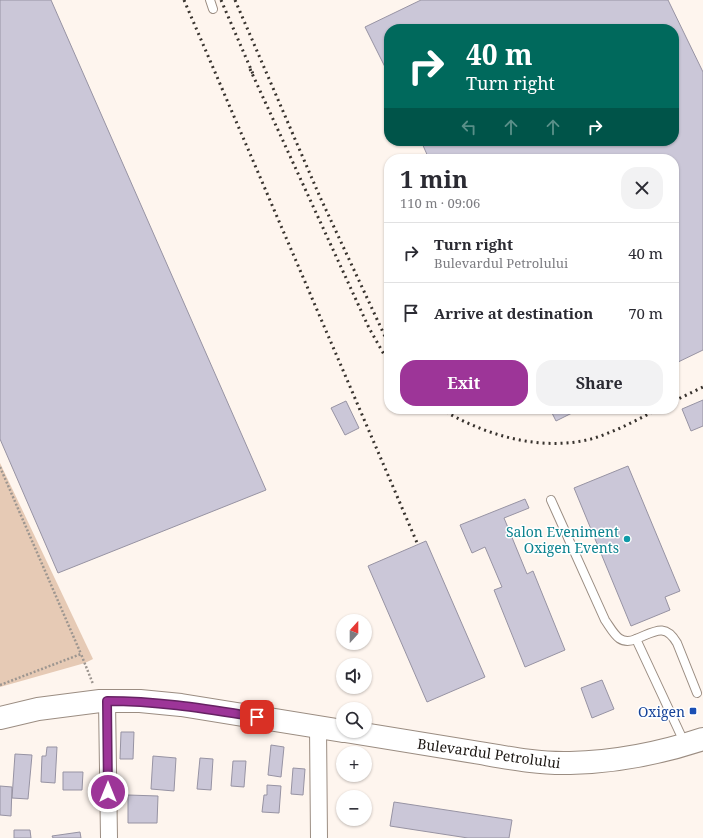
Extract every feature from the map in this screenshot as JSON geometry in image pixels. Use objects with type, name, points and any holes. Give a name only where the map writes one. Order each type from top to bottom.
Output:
[{"type":"street","name":"Bulevardul Petrolului","points":[[0,718],[38,709],[107,701],[140,701],[181,705],[336,730]]},
{"type":"street","points":[[107,701],[109,838]]},
{"type":"street","points":[[318,727],[319,838]]},
{"type":"street","name":"Bulevardul Petrolului","points":[[372,736],[521,760],[568,764],[604,762],[639,757],[694,742]]},
{"type":"lane","points":[[210,0],[213,9]]},
{"type":"lane","points":[[551,500],[608,625],[616,636],[628,642],[659,630],[667,631],[673,636],[677,643],[697,693]]},
{"type":"lane","points":[[636,639],[694,742]]},
{"type":"path","points":[[0,467],[85,663]]},
{"type":"path","points":[[0,685],[81,654]]},
{"type":"shaded area","points":[[0,463],[93,659],[85,663],[0,687]]},
{"type":"building","points":[[0,0],[51,0],[266,490],[58,573],[0,439]]},
{"type":"building","points":[[421,0],[668,0],[703,72],[703,350],[679,362],[679,154],[427,154],[423,146],[679,146],[679,24],[384,24],[384,65],[365,27]]},
{"type":"building","points":[[703,400],[703,426],[691,431],[682,409]]},
{"type":"building","points":[[346,401],[359,428],[345,435],[331,408]]},
{"type":"building","points":[[552,414],[570,414],[556,421]]},
{"type":"building","name":"Salon Eveniment Oxigen Events","points":[[628,466],[680,591],[665,597],[670,610],[631,626],[574,488]]},
{"type":"building","points":[[525,499],[529,508],[504,518],[527,574],[533,571],[565,650],[525,667],[494,590],[502,587],[485,547],[472,553],[460,525]]},
{"type":"building","points":[[426,541],[485,677],[427,702],[368,566]]},
{"type":"building","points":[[602,680],[614,709],[592,718],[581,688]]},
{"type":"building","points":[[121,732],[134,732],[133,759],[120,759]]},
{"type":"building","points":[[271,745],[284,747],[281,777],[268,775]]},
{"type":"building","points":[[47,747],[57,747],[55,783],[41,782],[42,756],[46,756]]},
{"type":"building","points":[[15,754],[32,755],[28,799],[12,798]]},
{"type":"building","points":[[153,756],[176,758],[174,791],[151,789]]},
{"type":"building","points":[[200,758],[213,759],[211,790],[197,789]]},
{"type":"building","points":[[233,761],[246,761],[244,787],[231,786]]},
{"type":"building","points":[[293,768],[305,769],[303,795],[291,794]]},
{"type":"building","points":[[63,772],[83,772],[82,790],[63,790]]},
{"type":"building","points":[[267,785],[281,786],[279,813],[262,812],[264,795],[267,795]]},
{"type":"building","points":[[0,786],[12,787],[11,816],[0,815]]},
{"type":"building","points":[[128,795],[158,796],[157,823],[128,823]]},
{"type":"building","points":[[394,802],[512,820],[509,838],[468,838],[390,826]]},
{"type":"building","points":[[14,830],[30,830],[31,838],[14,838]]},
{"type":"building","points":[[80,832],[81,838],[53,838],[52,836]]},
{"type":"railway","points":[[184,0],[418,545]]},
{"type":"railway","points":[[221,0],[253,74]]},
{"type":"railway","points":[[235,0],[320,197],[384,334]]},
{"type":"railway","points":[[250,69],[369,328],[384,354]]},
{"type":"railway","points":[[679,399],[703,387]]},
{"type":"railway","points":[[450,414],[476,426],[513,439],[553,443],[572,443],[591,439],[626,426],[649,414]]},
{"type":"place","name":"Salon Eveniment Oxigen Events","points":[[627,539]]},
{"type":"place","name":"Oxigen","points":[[693,711]]},
{"type":"route","points":[[108,792],[107,701],[140,701],[181,705],[257,717]]}]
